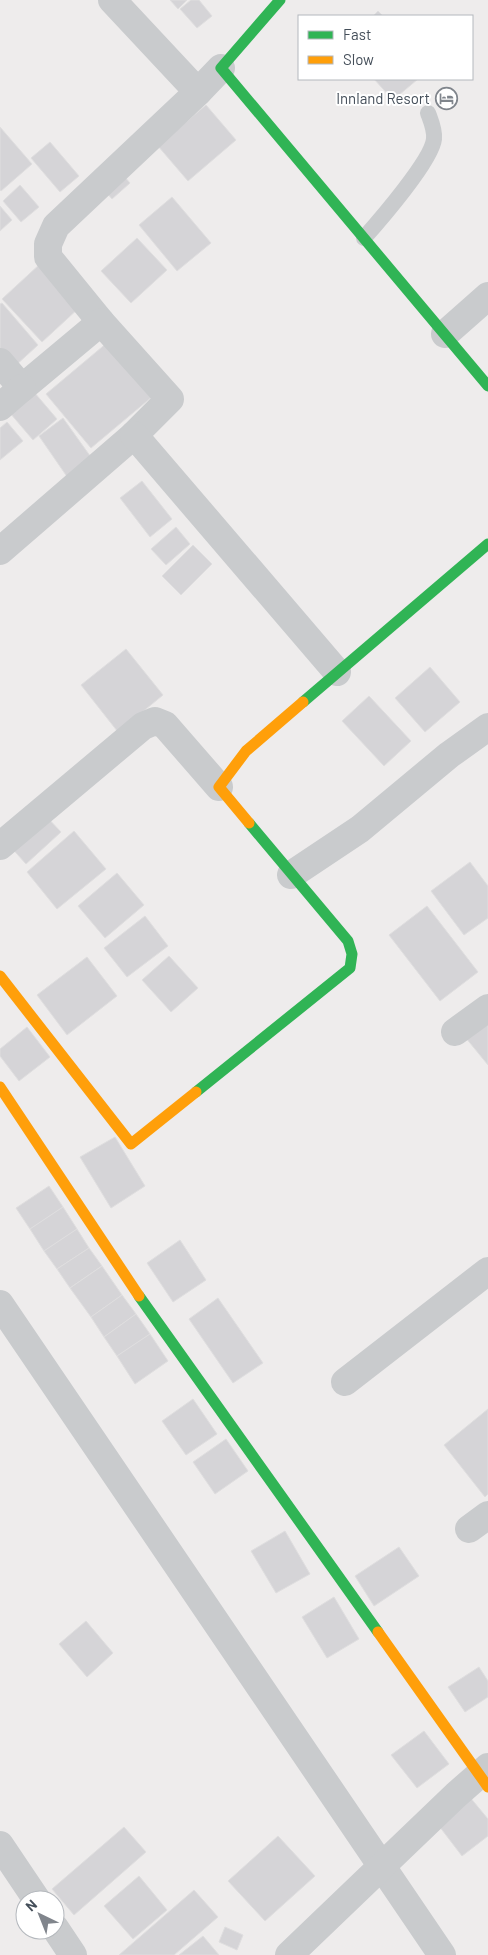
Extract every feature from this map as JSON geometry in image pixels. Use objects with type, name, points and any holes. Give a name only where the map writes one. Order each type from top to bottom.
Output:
[{"type":"street","points":[[112,0],[198,92]]},
{"type":"street","points":[[0,551],[134,435],[170,399],[101,322],[48,257],[48,244],[56,226],[198,92],[280,0]]},
{"type":"street","points":[[221,68],[488,386]]},
{"type":"street","points":[[445,334],[488,296]]},
{"type":"street","points":[[0,408],[101,322]]},
{"type":"street","points":[[0,362],[22,388]]},
{"type":"street","points":[[134,435],[337,672]]},
{"type":"street","points":[[219,788],[246,752],[488,544]]},
{"type":"street","points":[[0,846],[143,726],[155,721],[165,725],[291,876],[348,940],[352,954],[350,968],[131,1144],[0,976]]},
{"type":"street","points":[[291,876],[360,829],[449,755],[488,727]]},
{"type":"street","points":[[455,1032],[488,1008]]},
{"type":"street","points":[[0,1087],[123,1273],[485,1776],[382,1866],[290,1955]]},
{"type":"street","points":[[345,1382],[488,1271]]},
{"type":"street","points":[[0,1304],[442,1955]]},
{"type":"street","points":[[0,1844],[30,1890]]},
{"type":"street","points":[[63,1940],[73,1955]]},
{"type":"lane","points":[[364,238],[393,204],[432,147],[434,133],[428,113]]},
{"type":"building","points":[[170,0],[187,0],[178,9]]},
{"type":"building","points":[[191,0],[199,0],[212,16],[197,28],[180,9]]},
{"type":"building","points":[[378,11],[382,15],[374,15]]},
{"type":"building","points":[[375,80],[417,80],[393,100]]},
{"type":"building","points":[[206,105],[236,140],[188,181],[158,146]]},
{"type":"building","points":[[0,127],[32,164],[1,191],[0,190]]},
{"type":"building","points":[[50,142],[79,176],[60,192],[31,158]]},
{"type":"building","points":[[118,169],[130,183],[112,199],[100,185]]},
{"type":"building","points":[[20,185],[39,207],[21,222],[3,201]]},
{"type":"building","points":[[172,197],[211,243],[177,271],[139,225]]},
{"type":"building","points":[[0,206],[12,220],[0,231]]},
{"type":"building","points":[[137,238],[167,270],[131,303],[101,271]]},
{"type":"building","points":[[40,264],[80,307],[42,342],[2,299]]},
{"type":"building","points":[[2,303],[38,345],[15,366],[0,348],[0,304]]},
{"type":"building","points":[[108,342],[153,396],[91,448],[46,394]]},
{"type":"building","points":[[34,392],[57,419],[33,440],[10,413]]},
{"type":"building","points":[[63,418],[93,460],[68,478],[39,436]]},
{"type":"building","points":[[7,422],[23,441],[0,460],[0,428]]},
{"type":"building","points":[[142,481],[172,519],[150,537],[120,498]]},
{"type":"building","points":[[176,527],[190,544],[166,565],[151,549]]},
{"type":"building","points":[[193,545],[212,564],[181,595],[162,576]]},
{"type":"building","points":[[126,649],[163,695],[118,732],[81,685]]},
{"type":"building","points":[[430,667],[460,702],[425,732],[395,698]]},
{"type":"building","points":[[369,696],[411,741],[384,766],[342,721]]},
{"type":"building","points":[[43,813],[61,832],[26,864],[9,845]]},
{"type":"building","points":[[74,831],[106,869],[57,909],[27,872]]},
{"type":"building","points":[[470,862],[488,886],[488,918],[464,935],[431,891]]},
{"type":"building","points":[[117,873],[144,905],[105,938],[78,906]]},
{"type":"building","points":[[427,906],[478,972],[440,1001],[389,935]]},
{"type":"building","points":[[145,916],[168,946],[127,977],[104,948]]},
{"type":"building","points":[[169,956],[198,988],[171,1012],[142,980]]},
{"type":"building","points":[[87,957],[117,996],[67,1035],[37,995]]},
{"type":"building","points":[[488,1019],[488,1065],[461,1032]]},
{"type":"building","points":[[27,1027],[50,1057],[19,1081],[0,1056],[0,1049]]},
{"type":"building","points":[[115,1137],[145,1186],[111,1208],[80,1157]]},
{"type":"building","points":[[49,1186],[63,1207],[30,1229],[16,1208]]},
{"type":"building","points":[[63,1207],[77,1229],[44,1251],[30,1229]]},
{"type":"building","points":[[77,1229],[89,1248],[57,1269],[44,1251]]},
{"type":"building","points":[[180,1240],[206,1280],[173,1302],[147,1263]]},
{"type":"building","points":[[89,1248],[102,1266],[70,1288],[57,1269]]},
{"type":"building","points":[[102,1266],[122,1295],[91,1317],[70,1288]]},
{"type":"building","points":[[122,1295],[136,1314],[104,1337],[91,1317]]},
{"type":"building","points":[[218,1298],[263,1363],[233,1383],[189,1319]]},
{"type":"building","points":[[136,1314],[150,1334],[117,1356],[104,1337]]},
{"type":"building","points":[[150,1334],[168,1361],[135,1384],[117,1356]]},
{"type":"building","points":[[193,1399],[217,1434],[186,1455],[162,1421]]},
{"type":"building","points":[[488,1409],[488,1494],[485,1497],[444,1445]]},
{"type":"building","points":[[226,1439],[248,1471],[215,1494],[193,1462]]},
{"type":"building","points":[[285,1531],[310,1574],[276,1593],[251,1551]]},
{"type":"building","points":[[399,1547],[419,1576],[374,1606],[355,1576]]},
{"type":"building","points":[[334,1597],[359,1639],[327,1658],[302,1617]]},
{"type":"building","points":[[86,1621],[113,1653],[87,1677],[59,1644]]},
{"type":"building","points":[[479,1667],[488,1681],[488,1697],[465,1712],[448,1687]]},
{"type":"building","points":[[424,1731],[449,1764],[417,1788],[391,1755]]},
{"type":"building","points":[[469,1796],[488,1819],[488,1836],[462,1856],[436,1822]]},
{"type":"building","points":[[124,1827],[146,1852],[74,1915],[65,1904],[65,1890],[52,1889]]},
{"type":"building","points":[[278,1836],[315,1876],[265,1921],[228,1881]]},
{"type":"building","points":[[139,1876],[167,1910],[133,1939],[104,1906]]},
{"type":"building","points":[[194,1890],[218,1917],[174,1955],[119,1955]]},
{"type":"building","points":[[225,1927],[243,1935],[237,1950],[219,1942]]},
{"type":"building","points":[[203,1936],[219,1955],[179,1955]]},
{"type":"traffic: fast","points":[[280,0],[221,68],[488,386]]},
{"type":"traffic: fast","points":[[303,702],[488,544]]},
{"type":"traffic: fast","points":[[196,1092],[350,968],[352,954],[348,941],[249,823]]},
{"type":"traffic: fast","points":[[139,1296],[378,1632]]},
{"type":"traffic: slow","points":[[249,823],[219,787],[246,751],[303,702]]},
{"type":"traffic: slow","points":[[0,976],[131,1144],[196,1092]]},
{"type":"traffic: slow","points":[[0,1087],[139,1296]]},
{"type":"traffic: slow","points":[[378,1632],[488,1787]]},
{"type":"place","name":"Innland Resort","points":[[446,98]]}]
